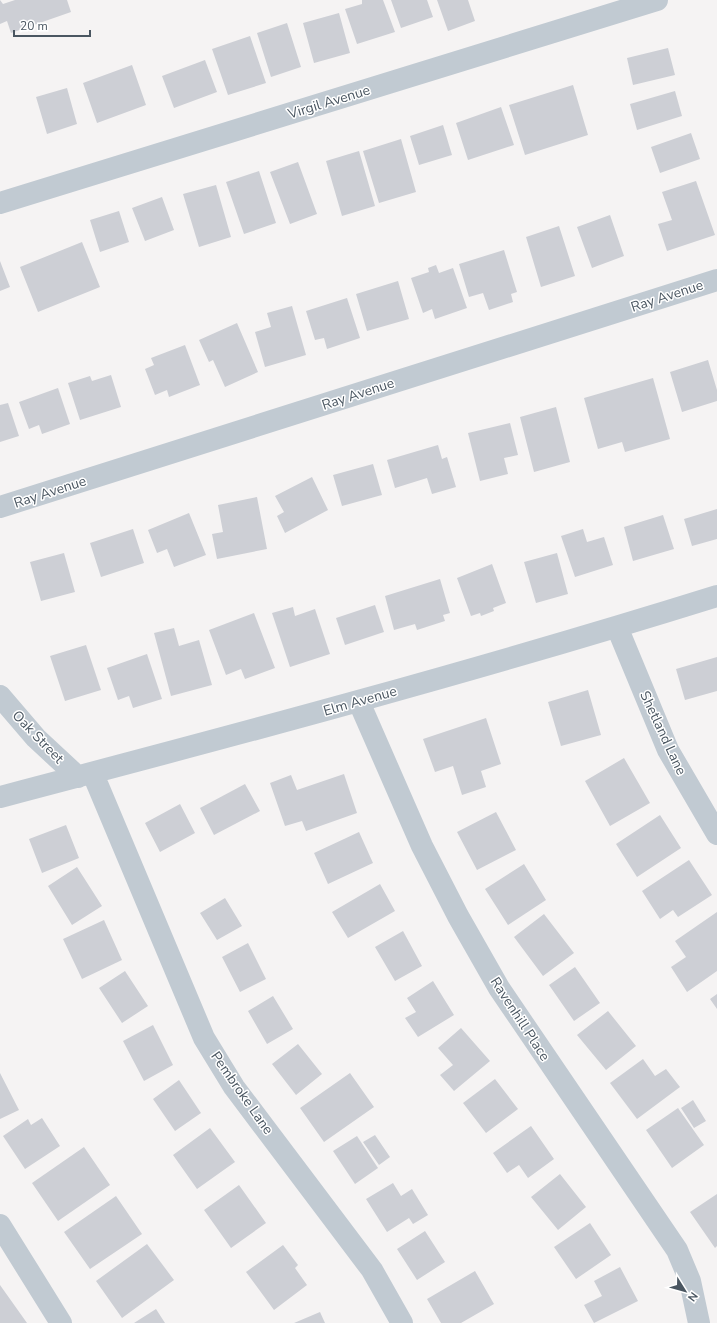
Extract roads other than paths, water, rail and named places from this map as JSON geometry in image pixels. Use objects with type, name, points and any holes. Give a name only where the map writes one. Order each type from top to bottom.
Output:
[{"type":"street","name":"Virgil Avenue","points":[[0,203],[657,0]]},
{"type":"street","name":"Ray Avenue","points":[[0,507],[717,280]]},
{"type":"street","name":"Elm Avenue","points":[[0,797],[359,702],[617,627],[717,596]]},
{"type":"street","name":"Shetland Lane","points":[[617,627],[668,750],[717,834]]},
{"type":"street","name":"Oak Street","points":[[0,696],[36,738],[86,775]]},
{"type":"street","name":"Ravenhill Place","points":[[359,702],[422,846],[458,916],[499,988],[677,1250],[690,1281],[699,1323]]},
{"type":"street","name":"Pembroke Lane","points":[[86,775],[204,1038],[234,1087],[372,1270],[402,1323]]},
{"type":"street","points":[[0,1225],[61,1323]]}]
